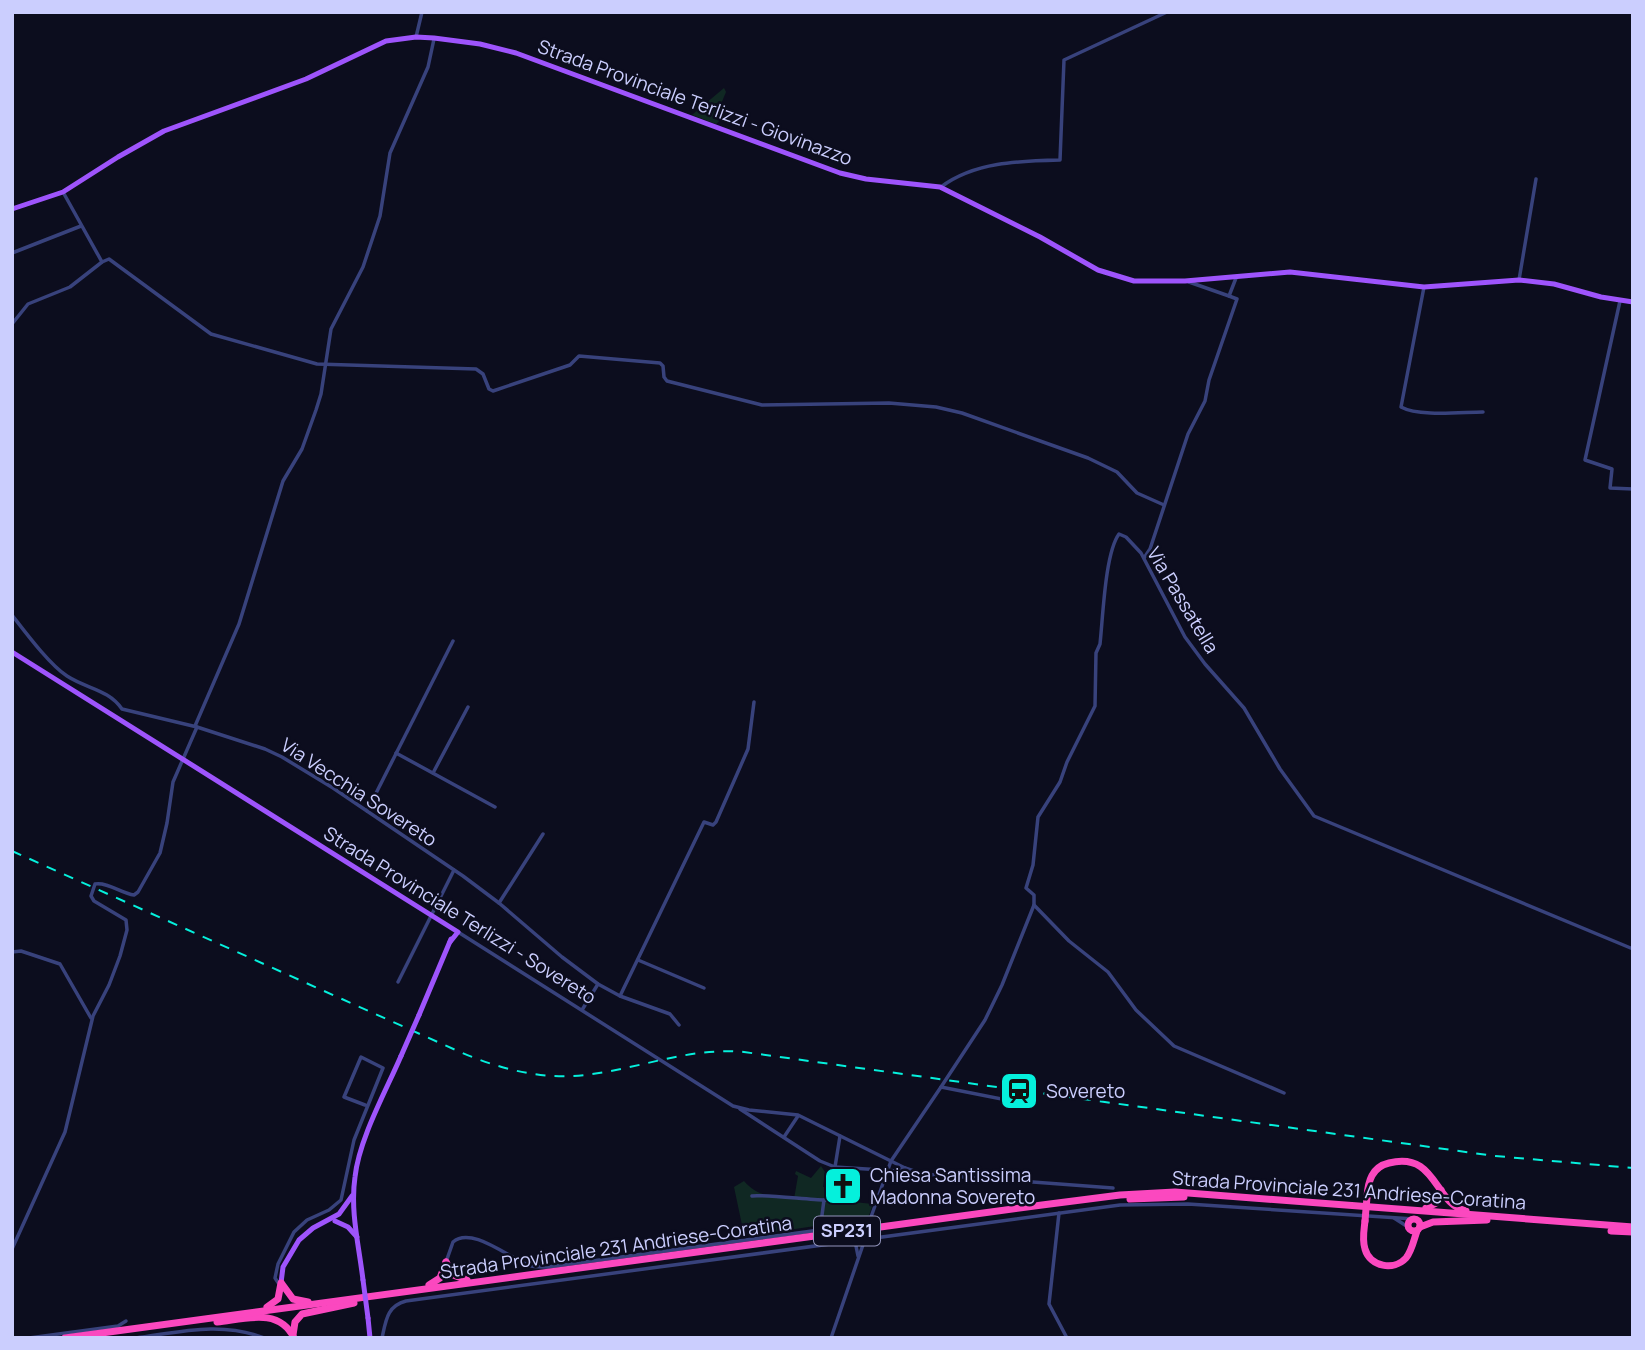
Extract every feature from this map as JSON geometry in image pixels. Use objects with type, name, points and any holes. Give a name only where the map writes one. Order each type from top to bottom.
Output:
[{"type":"highway","name":"SP231","points":[[1487,1220],[1435,1222],[1413,1229],[1412,1244],[1407,1257],[1397,1264],[1386,1266],[1377,1263],[1369,1258],[1365,1250],[1369,1181],[1382,1165],[1395,1162],[1423,1168],[1433,1176],[1452,1205],[1462,1211],[1516,1218]]},
{"type":"highway","name":"SP231","points":[[1386,1208],[1431,1207],[1439,1200],[1441,1189]]},
{"type":"highway","name":"Strada Provinciale 231 Andriese-Coratina","points":[[354,1301],[515,1276],[1134,1194],[1220,1194],[1633,1230]]},
{"type":"highway","name":"Strada Provinciale 231 Andriese-Coratina","points":[[65,1338],[1141,1198],[1208,1198],[1633,1230]]},
{"type":"highway","points":[[1413,1229],[1419,1222],[1414,1219]]},
{"type":"highway","points":[[446,1262],[452,1274],[461,1279],[515,1276]]},
{"type":"highway","points":[[396,1293],[434,1283],[440,1277],[446,1262]]},
{"type":"highway","name":"SP231","points":[[281,1283],[290,1296],[300,1301],[354,1301]]},
{"type":"highway","name":"SP231","points":[[216,1319],[271,1306],[280,1297],[281,1283]]},
{"type":"highway","name":"SP231","points":[[294,1337],[295,1321],[302,1314],[354,1301]]},
{"type":"highway","name":"SP231","points":[[216,1319],[274,1318],[285,1324],[294,1337]]},
{"type":"highway","name":"Strada Provinciale 231 Andriese-Coratina","points":[[99,1338],[216,1319]]},
{"type":"main road","name":"Strada Provinciale Terlizzi - Giovinazzo","points":[[12,209],[64,192],[164,131],[306,79],[386,41],[416,37],[434,38],[480,44],[516,53],[840,173],[866,179],[941,187],[1116,277],[1134,281],[1185,281],[1305,272],[1424,286],[1519,280],[1554,284],[1633,303]]},
{"type":"main road","name":"Strada Provinciale Terlizzi - Sovereto","points":[[12,652],[455,931]]},
{"type":"main road","points":[[370,1338],[355,1218],[354,1192],[358,1158],[455,931]]},
{"type":"main road","points":[[333,1220],[347,1206],[354,1192]]},
{"type":"main road","points":[[281,1283],[283,1267],[297,1242],[310,1229],[333,1220],[355,1218]]},
{"type":"main road","points":[[333,1220],[348,1227],[358,1238]]},
{"type":"street","points":[[416,37],[422,12]]},
{"type":"street","points":[[941,187],[953,178],[974,170],[1030,160],[1060,160],[1064,60],[1167,12]]},
{"type":"street","points":[[12,1249],[65,1132],[92,1019],[109,985],[128,925],[120,916],[94,901],[91,896],[92,889],[95,884],[100,883],[134,895],[160,853],[173,782],[239,624],[283,481],[302,449],[319,402],[331,329],[363,267],[380,216],[390,153],[428,67],[434,38]]},
{"type":"street","points":[[1519,280],[1536,179]]},
{"type":"street","points":[[64,192],[102,262]]},
{"type":"street","points":[[12,253],[81,226]]},
{"type":"street","points":[[12,324],[28,304],[70,287],[109,259],[207,332],[312,364],[476,369],[483,374],[489,389],[494,391],[570,365],[579,356],[660,363],[667,381],[761,405],[889,403],[936,407],[962,413],[1088,458],[1117,472],[1137,494],[1164,505]]},
{"type":"street","points":[[1229,296],[1237,276]]},
{"type":"street","points":[[1144,558],[1150,549],[1188,434],[1205,401],[1209,380],[1237,299],[1185,281]]},
{"type":"street","points":[[1424,286],[1401,407],[1425,412],[1483,412]]},
{"type":"street","points":[[1620,301],[1585,460],[1612,469],[1610,488],[1633,489]]},
{"type":"street","name":"Via Passatella","points":[[820,1230],[869,1221],[891,1161],[985,1020],[1002,985],[1034,905],[1034,895],[1026,888],[1033,865],[1038,817],[1060,782],[1094,706],[1096,653],[1101,631],[1107,565],[1117,535],[1124,535],[1144,558],[1185,637],[1211,672],[1244,708],[1280,769],[1314,816],[1633,949]]},
{"type":"street","name":"Via Vecchia Sovereto","points":[[12,615],[65,675],[115,698],[122,709],[196,727],[265,749],[333,788],[454,870],[598,984],[620,996],[670,1014],[679,1025]]},
{"type":"street","points":[[367,811],[453,641]]},
{"type":"street","points":[[620,996],[704,822],[713,825],[716,822],[748,749],[754,702]]},
{"type":"street","points":[[433,773],[468,707]]},
{"type":"street","points":[[113,715],[122,709]]},
{"type":"street","points":[[396,753],[495,807]]},
{"type":"street","points":[[499,903],[543,834]]},
{"type":"street","points":[[398,982],[454,870]]},
{"type":"street","points":[[1034,905],[1069,941],[1108,972],[1136,1010],[1174,1046],[1284,1093]]},
{"type":"street","name":"Strada Provinciale Terlizzi - Sovereto","points":[[455,931],[738,1108],[799,1115],[905,1168]]},
{"type":"street","points":[[12,952],[21,951],[60,964],[92,1019]]},
{"type":"street","points":[[638,960],[704,988]]},
{"type":"street","points":[[582,1010],[598,984]]},
{"type":"street","points":[[281,1283],[276,1282],[276,1269],[294,1232],[307,1220],[336,1205],[344,1194],[354,1140],[383,1068],[361,1057],[344,1097],[365,1105]]},
{"type":"street","points":[[941,1087],[1022,1103]]},
{"type":"street","points":[[738,1108],[820,1161],[835,1167],[886,1171],[905,1168],[923,1174],[1113,1188]]},
{"type":"street","points":[[784,1137],[799,1115]]},
{"type":"street","points":[[835,1167],[840,1136]]},
{"type":"street","points":[[752,1196],[756,1194],[776,1198],[852,1202]]},
{"type":"street","points":[[446,1262],[454,1241],[465,1237],[476,1239],[530,1266],[548,1267],[820,1230],[824,1200]]},
{"type":"street","points":[[382,1338],[390,1309],[407,1301],[1120,1205],[1188,1204],[1414,1219]]},
{"type":"street","points":[[1059,1213],[1049,1304],[1067,1338]]},
{"type":"street","points":[[1392,1218],[1413,1229]]},
{"type":"street","points":[[831,1338],[865,1239]]},
{"type":"street","points":[[855,1241],[858,1257]]},
{"type":"street","points":[[29,1338],[118,1326],[126,1321]]},
{"type":"street","points":[[136,1338],[210,1328],[236,1329],[264,1338]]},
{"type":"green space","points":[[724,88],[726,92],[721,104],[715,103],[714,107],[715,111],[725,116],[716,124],[692,115]]},
{"type":"green space","points":[[821,1166],[825,1172],[825,1199],[873,1204],[868,1218],[748,1236],[748,1225],[742,1225],[734,1187],[744,1181],[755,1191],[794,1199],[798,1176],[796,1171],[811,1178]]},
{"type":"railway","points":[[12,851],[460,1052],[521,1072],[553,1076],[585,1075],[683,1055],[744,1052],[1495,1156],[1633,1168]]},
{"type":"place","name":"Sovereto","points":[[1019,1091]]},
{"type":"place","name":"Chiesa Santissima Madonna Sovereto","points":[[843,1186]]}]
